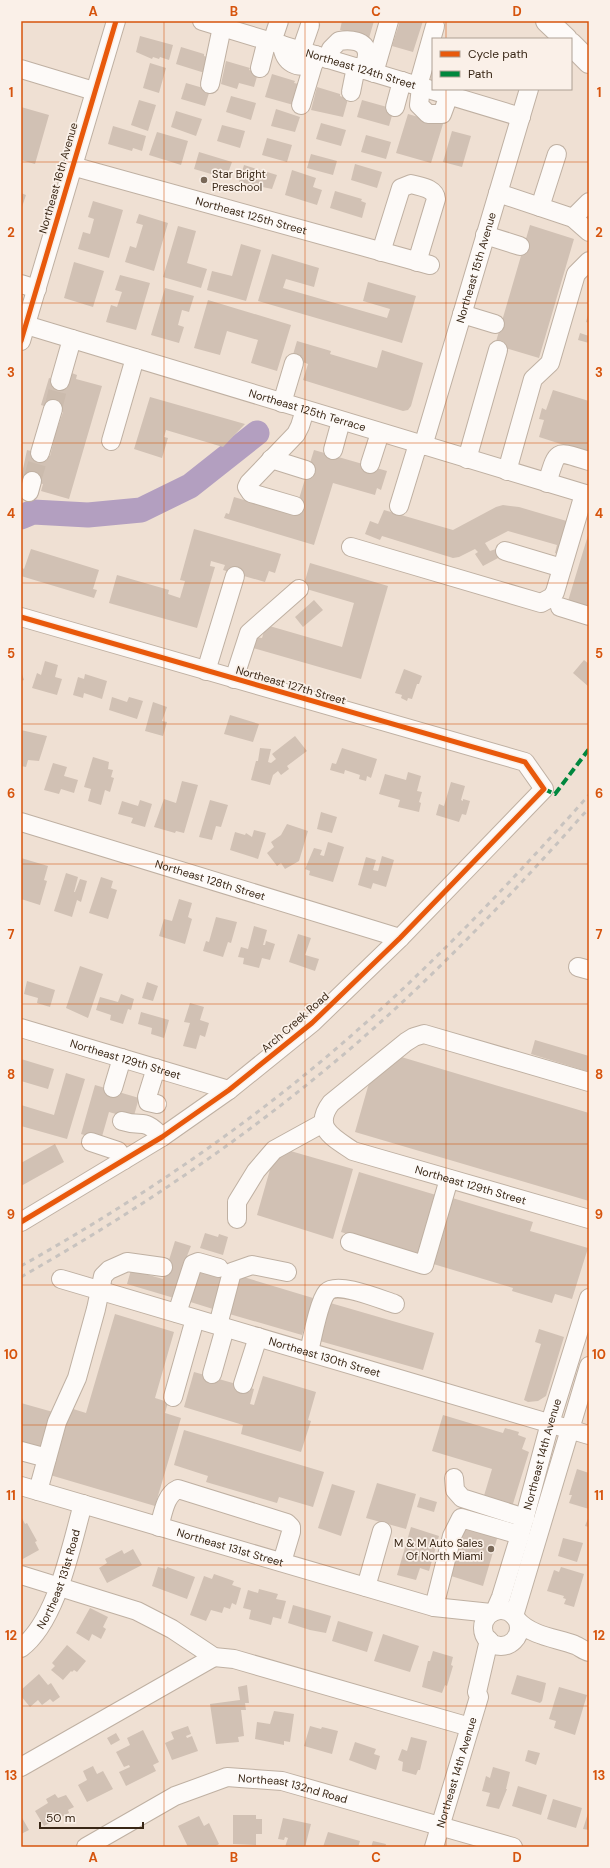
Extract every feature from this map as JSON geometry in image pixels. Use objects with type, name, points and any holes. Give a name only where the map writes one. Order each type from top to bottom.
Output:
[{"type":"main road","points":[[547,21],[563,38]]},
{"type":"main road","points":[[572,46],[589,62]]},
{"type":"street","name":"Northeast 16th Avenue","points":[[23,332],[29,286],[72,166],[116,21]]},
{"type":"street","name":"Northeast 124th Street","points":[[202,21],[226,26],[314,57],[365,70],[521,117]]},
{"type":"street","points":[[260,68],[274,43],[278,21]]},
{"type":"street","points":[[351,92],[365,70],[388,21]]},
{"type":"street","points":[[301,105],[314,57],[310,25]]},
{"type":"street","points":[[210,84],[226,26]]},
{"type":"street","points":[[395,107],[414,85],[435,26]]},
{"type":"street","points":[[314,57],[331,49],[339,41],[353,40],[364,47],[367,53],[365,70]]},
{"type":"street","points":[[21,69],[94,91]]},
{"type":"street","points":[[414,85],[419,105],[424,112],[428,114],[442,114],[449,95]]},
{"type":"street","name":"Northeast 15th Avenue","points":[[399,506],[462,314],[529,90]]},
{"type":"street","points":[[540,207],[557,154]]},
{"type":"street","name":"Northeast 125th Street","points":[[72,166],[381,252],[424,263],[436,194],[431,190],[411,184],[401,188],[381,252]]},
{"type":"street","points":[[498,194],[573,218],[589,232]]},
{"type":"street","points":[[573,218],[589,202]]},
{"type":"street","points":[[485,235],[520,246]]},
{"type":"street","points":[[507,471],[533,379],[550,363],[576,274],[589,261]]},
{"type":"street","points":[[462,314],[495,324]]},
{"type":"street","name":"Northeast 125th Terrace","points":[[23,332],[72,339],[380,433],[587,494]]},
{"type":"street","points":[[60,381],[72,339]]},
{"type":"street","points":[[467,459],[498,350]]},
{"type":"street","points":[[111,441],[135,358]]},
{"type":"street","points":[[282,403],[294,363]]},
{"type":"street","points":[[40,453],[53,409]]},
{"type":"street","points":[[295,506],[248,491],[249,483],[296,434],[305,410]]},
{"type":"street","points":[[333,450],[341,421]]},
{"type":"street","points":[[370,464],[380,433]]},
{"type":"street","points":[[547,482],[555,458],[558,455],[564,454],[589,461]]},
{"type":"street","points":[[271,459],[306,470]]},
{"type":"street","points":[[351,548],[541,603],[546,601],[555,592],[587,494]]},
{"type":"street","points":[[505,551],[562,568]]},
{"type":"street","points":[[206,671],[235,576]]},
{"type":"street","points":[[234,679],[249,632],[299,589]]},
{"type":"street","points":[[560,607],[589,616]]},
{"type":"street","name":"Northeast 127th Street","points":[[21,617],[525,762],[544,790]]},
{"type":"street","name":"Arch Creek Road","points":[[21,1222],[162,1137],[229,1090],[312,1023],[400,938],[544,790]]},
{"type":"street","name":"Northeast 128th Street","points":[[21,822],[400,938]]},
{"type":"street","name":"Northeast 129th Street","points":[[21,1028],[229,1090]]},
{"type":"street","points":[[238,1219],[237,1202],[256,1172],[274,1150],[323,1123],[324,1112],[331,1103],[406,1042],[424,1034],[589,1082]]},
{"type":"street","points":[[113,1088],[122,1058]]},
{"type":"street","points":[[156,1068],[147,1097],[148,1102],[157,1104]]},
{"type":"street","points":[[122,1121],[131,1124],[142,1123],[151,1126],[162,1137]]},
{"type":"street","name":"Northeast 129th Street","points":[[323,1123],[330,1136],[353,1151],[589,1219]]},
{"type":"street","points":[[91,1142],[118,1151],[124,1160]]},
{"type":"street","points":[[350,1242],[424,1265],[449,1179]]},
{"type":"street","points":[[38,1491],[57,1422],[77,1378],[101,1291],[103,1276],[109,1270],[127,1262],[162,1267]]},
{"type":"street","points":[[177,1314],[193,1264],[198,1262],[220,1268]]},
{"type":"street","points":[[212,1374],[232,1272],[252,1265],[287,1272]]},
{"type":"street","name":"Northeast 130th Street","points":[[61,1279],[589,1435]]},
{"type":"street","points":[[309,1352],[320,1308],[327,1292],[342,1287],[395,1304]]},
{"type":"street","name":"Northeast 14th Avenue","points":[[493,1612],[498,1604],[523,1527],[550,1423],[589,1298]]},
{"type":"street","points":[[173,1397],[195,1319]]},
{"type":"street","points":[[243,1384],[258,1337]]},
{"type":"street","name":"Northeast 14th Avenue","points":[[516,1619],[589,1366]]},
{"type":"street","points":[[21,1451],[47,1458]]},
{"type":"street","points":[[454,1478],[455,1490],[462,1498],[523,1527]]},
{"type":"street","name":"Northeast 131st Street","points":[[21,1486],[436,1608],[493,1612]]},
{"type":"street","points":[[159,1527],[169,1496],[178,1489],[288,1523],[291,1527],[291,1532],[282,1562]]},
{"type":"street","name":"Northeast 131st Road","points":[[21,1648],[43,1624],[59,1586],[83,1504]]},
{"type":"street","points":[[436,1608],[452,1536],[462,1518],[523,1527]]},
{"type":"street","points":[[366,1587],[382,1531]]},
{"type":"street","points":[[21,1575],[137,1611],[172,1629],[214,1657],[234,1659],[470,1727]]},
{"type":"street","name":"Northeast 131st Street","points":[[436,1608],[445,1614],[498,1639],[576,1652],[586,1651]]},
{"type":"street","points":[[506,1611],[516,1619],[518,1632],[498,1639],[484,1622],[493,1612],[506,1611]]},
{"type":"street","name":"Northeast 131st Street","points":[[516,1619],[525,1628],[532,1632],[578,1646],[586,1651]]},
{"type":"street","name":"Northeast 14th Avenue","points":[[434,1847],[479,1697],[477,1692],[498,1639]]},
{"type":"street","points":[[21,1767],[214,1657]]},
{"type":"street","name":"Northeast 132nd Road","points":[[86,1847],[175,1796],[227,1777],[282,1781],[513,1847]]},
{"type":"building","points":[[342,21],[374,21],[369,38],[340,30]]},
{"type":"building","points":[[400,21],[423,21],[413,52],[392,46]]},
{"type":"building","points":[[140,36],[173,45],[169,60],[160,57],[159,59],[153,57],[152,59],[136,52]]},
{"type":"building","points":[[181,47],[204,54],[204,56],[213,59],[208,74],[176,64]]},
{"type":"building","points":[[226,61],[250,68],[249,70],[258,73],[254,87],[239,83],[237,89],[221,84]]},
{"type":"building","points":[[150,63],[166,68],[159,93],[143,88]]},
{"type":"building","points":[[272,74],[303,85],[297,106],[265,97]]},
{"type":"building","points":[[186,83],[210,90],[205,106],[181,99]]},
{"type":"building","points":[[317,87],[340,94],[340,96],[348,99],[343,117],[311,110]]},
{"type":"building","points":[[231,96],[256,103],[251,120],[226,112]]},
{"type":"building","points":[[139,100],[156,105],[148,131],[131,125]]},
{"type":"building","points":[[362,100],[387,107],[386,110],[393,112],[389,126],[357,117]]},
{"type":"building","points":[[21,107],[49,115],[35,164],[21,160]]},
{"type":"building","points":[[276,109],[300,117],[295,132],[271,126]]},
{"type":"building","points":[[176,111],[202,119],[196,136],[171,127]]},
{"type":"building","points":[[408,114],[443,124],[431,163],[396,153]]},
{"type":"building","points":[[321,123],[346,130],[341,146],[316,139]]},
{"type":"building","points":[[222,125],[245,131],[240,148],[217,141]]},
{"type":"building","points":[[113,126],[146,136],[142,151],[133,148],[132,151],[108,144]]},
{"type":"building","points":[[452,131],[471,136],[462,167],[443,162]]},
{"type":"building","points":[[157,132],[188,141],[181,165],[149,155]]},
{"type":"building","points":[[366,135],[391,142],[386,159],[361,152]]},
{"type":"building","points":[[267,138],[292,145],[287,162],[262,155]]},
{"type":"building","points":[[199,152],[232,162],[227,176],[218,174],[218,176],[194,169]]},
{"type":"building","points":[[311,154],[337,161],[333,175],[307,168]]},
{"type":"building","points":[[355,164],[382,172],[377,188],[351,180]]},
{"type":"building","points":[[244,165],[277,175],[272,189],[239,182]]},
{"type":"building","points":[[292,170],[316,178],[313,187],[322,190],[317,205],[285,195]]},
{"type":"building","points":[[335,191],[362,199],[361,201],[366,203],[362,218],[330,208]]},
{"type":"building","points":[[21,193],[26,195],[21,210]]},
{"type":"building","points":[[93,201],[123,210],[109,258],[78,249],[83,232],[90,234],[94,219],[88,217]]},
{"type":"building","points":[[139,214],[168,223],[154,271],[125,262],[130,246],[136,248],[143,225],[136,223]]},
{"type":"building","points":[[530,225],[574,239],[539,358],[495,345]]},
{"type":"building","points":[[178,226],[196,231],[187,263],[207,269],[201,288],[163,277]]},
{"type":"building","points":[[241,244],[261,250],[246,301],[207,290],[212,271],[232,276]]},
{"type":"building","points":[[272,254],[319,268],[314,287],[286,279],[283,288],[387,318],[390,309],[363,301],[368,282],[416,296],[402,343],[258,301]]},
{"type":"building","points":[[74,262],[104,271],[93,307],[64,298]]},
{"type":"building","points":[[120,275],[150,283],[136,330],[106,322],[111,305],[117,307],[122,292],[115,290]]},
{"type":"building","points":[[165,288],[194,296],[189,312],[182,310],[178,325],[184,327],[179,343],[151,335]]},
{"type":"building","points":[[208,300],[291,325],[277,371],[251,363],[258,340],[227,331],[220,355],[194,348]]},
{"type":"building","points":[[588,315],[589,316],[589,323],[586,322]]},
{"type":"building","points":[[580,333],[589,336],[589,343],[578,340]]},
{"type":"building","points":[[297,341],[331,351],[330,354],[377,368],[382,350],[423,363],[411,406],[408,410],[403,411],[303,380],[308,364],[292,358]]},
{"type":"building","points":[[69,372],[77,375],[76,379],[102,386],[69,499],[41,491],[43,484],[21,478],[27,450],[50,456],[54,440],[48,438],[52,425],[58,426],[63,412],[41,405],[49,378],[65,383]]},
{"type":"building","points":[[553,390],[589,401],[589,453],[539,437],[544,420],[539,419],[542,408],[546,410]]},
{"type":"building","points":[[150,397],[245,424],[223,447],[166,430],[164,437],[168,438],[162,458],[134,449]]},
{"type":"building","points":[[314,450],[387,471],[381,490],[377,488],[375,495],[333,483],[314,545],[224,518],[226,513],[229,514],[234,497],[294,515]]},
{"type":"building","points":[[503,505],[519,507],[570,522],[560,555],[555,553],[557,545],[508,531],[485,543],[490,551],[496,549],[500,557],[483,566],[475,554],[478,552],[475,549],[459,557],[453,558],[382,536],[380,540],[365,534],[370,521],[378,524],[384,510],[453,530],[496,507]]},
{"type":"building","points":[[194,529],[281,554],[275,573],[269,571],[265,582],[223,570],[225,565],[211,561],[210,566],[215,567],[197,628],[109,603],[117,575],[169,590],[168,594],[180,598],[185,581],[180,580]]},
{"type":"building","points":[[589,532],[589,607],[568,601]]},
{"type":"building","points":[[31,549],[99,570],[93,589],[97,590],[94,598],[21,576],[21,567],[24,569]]},
{"type":"building","points":[[310,563],[388,586],[361,679],[253,648],[256,637],[262,638],[266,625],[342,647],[354,603],[303,588]]},
{"type":"building","points":[[314,600],[323,610],[303,627],[295,617]]},
{"type":"building","points":[[584,660],[589,664],[589,687],[573,673]]},
{"type":"building","points":[[45,661],[58,665],[55,677],[62,679],[57,695],[32,688],[37,673],[41,675]]},
{"type":"building","points":[[404,669],[422,676],[419,684],[417,684],[412,699],[408,698],[407,701],[401,698],[402,695],[395,693]]},
{"type":"building","points":[[21,671],[24,680],[21,681]]},
{"type":"building","points":[[85,674],[107,681],[102,699],[84,693],[83,698],[73,695],[78,677],[84,679]]},
{"type":"building","points":[[112,697],[127,702],[129,697],[143,701],[137,719],[109,710]]},
{"type":"building","points":[[153,702],[167,707],[162,721],[167,722],[163,736],[145,731]]},
{"type":"building","points":[[230,715],[259,724],[253,742],[224,734]]},
{"type":"building","points":[[21,730],[47,736],[39,761],[28,760],[26,767],[21,766]]},
{"type":"building","points":[[295,736],[307,751],[287,766],[289,769],[281,775],[278,771],[273,775],[270,785],[251,780],[256,761],[258,761],[260,748],[271,749],[268,762],[271,763],[276,759],[272,754]]},
{"type":"building","points":[[342,748],[377,759],[371,778],[367,776],[366,781],[359,779],[360,775],[345,770],[344,774],[330,770],[332,763],[336,764]]},
{"type":"building","points":[[93,757],[109,762],[108,769],[113,770],[111,777],[114,778],[110,792],[105,790],[101,805],[88,801],[91,789],[84,787]]},
{"type":"building","points":[[53,763],[67,767],[64,776],[78,780],[74,793],[61,789],[59,794],[44,790]]},
{"type":"building","points":[[408,772],[421,776],[417,791],[422,792],[419,802],[421,803],[419,812],[398,807],[400,800],[379,794],[385,774],[406,780]]},
{"type":"building","points":[[182,781],[198,785],[184,833],[176,831],[175,833],[154,827],[164,799],[176,803]]},
{"type":"building","points":[[451,782],[465,786],[461,800],[463,801],[463,799],[470,801],[466,815],[462,814],[459,822],[436,815],[439,804],[444,806]]},
{"type":"building","points":[[140,800],[152,804],[145,827],[131,823],[133,818],[118,814],[122,801],[138,806]]},
{"type":"building","points":[[210,800],[228,805],[221,827],[216,826],[212,840],[199,837]]},
{"type":"building","points":[[321,812],[337,817],[332,833],[317,829]]},
{"type":"building","points":[[287,824],[308,831],[299,861],[285,869],[281,863],[277,866],[267,853],[274,847],[271,842],[281,835]]},
{"type":"building","points":[[254,830],[266,833],[258,859],[230,850],[235,832],[245,835],[246,833],[252,837]]},
{"type":"building","points":[[328,842],[344,847],[333,882],[309,875],[310,871],[305,869],[314,848],[322,850],[320,855],[324,856]]},
{"type":"building","points":[[382,856],[394,860],[386,887],[373,883],[371,889],[358,885],[366,857],[376,860],[373,870],[378,871]]},
{"type":"building","points":[[21,858],[48,866],[44,880],[47,881],[40,905],[21,899]]},
{"type":"building","points":[[66,873],[78,877],[74,892],[80,879],[87,881],[81,902],[77,900],[72,917],[54,911]]},
{"type":"building","points":[[101,877],[113,881],[111,888],[117,890],[108,919],[89,913]]},
{"type":"building","points":[[179,899],[192,903],[188,917],[192,919],[185,944],[159,936],[164,919],[172,921]]},
{"type":"building","points":[[216,917],[237,922],[231,943],[228,942],[223,957],[203,951],[206,941],[209,942]]},
{"type":"building","points":[[254,926],[267,930],[263,945],[265,945],[266,941],[275,944],[270,960],[262,958],[259,968],[243,964],[244,958],[238,957],[241,947],[248,949]]},
{"type":"building","points":[[298,934],[311,938],[305,955],[319,959],[315,971],[289,962]]},
{"type":"building","points":[[80,966],[103,974],[88,1018],[66,1008]]},
{"type":"building","points":[[27,981],[55,990],[50,1007],[37,1003],[38,998],[24,994]]},
{"type":"building","points":[[147,982],[158,986],[153,1001],[142,998]]},
{"type":"building","points":[[121,994],[134,999],[131,1010],[128,1009],[123,1024],[110,1020],[111,1015],[96,1010],[100,997],[118,1002]]},
{"type":"building","points":[[190,1003],[204,1007],[200,1020],[209,1023],[205,1037],[200,1035],[196,1049],[183,1046],[190,1023],[184,1022]]},
{"type":"building","points":[[141,1012],[169,1020],[164,1038],[151,1034],[152,1028],[138,1024]]},
{"type":"building","points":[[535,1040],[589,1056],[589,1072],[531,1054]]},
{"type":"building","points":[[398,1056],[589,1113],[589,1201],[355,1132],[371,1076]]},
{"type":"building","points":[[21,1059],[54,1069],[48,1089],[21,1081]]},
{"type":"building","points":[[66,1073],[85,1079],[67,1139],[21,1126],[21,1105],[54,1115]]},
{"type":"building","points":[[95,1085],[139,1098],[133,1119],[109,1112],[101,1140],[81,1134]]},
{"type":"building","points":[[55,1144],[64,1162],[21,1186],[21,1163]]},
{"type":"building","points":[[287,1150],[353,1169],[333,1239],[257,1215],[273,1159]]},
{"type":"building","points":[[359,1172],[436,1195],[419,1255],[341,1232]]},
{"type":"building","points":[[449,1197],[533,1222],[530,1231],[588,1248],[572,1299],[555,1294],[552,1303],[512,1291],[513,1288],[430,1263]]},
{"type":"building","points":[[205,1233],[218,1237],[219,1234],[228,1237],[223,1255],[200,1248]]},
{"type":"building","points":[[175,1241],[191,1246],[187,1256],[190,1257],[174,1298],[127,1284],[131,1270],[163,1279]]},
{"type":"building","points":[[204,1268],[222,1274],[220,1279],[222,1280],[213,1309],[184,1300],[195,1270],[202,1273]]},
{"type":"building","points":[[237,1275],[313,1298],[302,1335],[226,1313]]},
{"type":"building","points":[[327,1302],[434,1333],[423,1370],[316,1340]]},
{"type":"building","points":[[115,1314],[174,1332],[155,1398],[168,1402],[165,1413],[181,1418],[155,1506],[50,1475],[70,1408],[86,1413]]},
{"type":"building","points":[[539,1329],[564,1337],[546,1396],[538,1401],[528,1402],[524,1400],[541,1344],[535,1342]]},
{"type":"building","points":[[194,1372],[254,1389],[250,1404],[254,1405],[263,1376],[316,1392],[308,1420],[311,1421],[301,1452],[241,1434],[243,1425],[184,1407]]},
{"type":"building","points":[[21,1403],[53,1412],[42,1448],[21,1442]]},
{"type":"building","points":[[443,1415],[503,1433],[505,1428],[519,1432],[518,1435],[526,1438],[522,1449],[529,1452],[512,1507],[483,1499],[492,1469],[432,1451]]},
{"type":"building","points":[[184,1430],[324,1472],[313,1507],[279,1497],[277,1503],[206,1482],[208,1476],[174,1465]]},
{"type":"building","points":[[577,1469],[589,1473],[589,1509],[569,1503],[572,1495],[569,1495]]},
{"type":"building","points":[[377,1483],[416,1494],[406,1529],[366,1518]]},
{"type":"building","points":[[332,1484],[355,1491],[341,1536],[318,1528]]},
{"type":"building","points":[[420,1497],[437,1502],[434,1512],[417,1507]]},
{"type":"building","points":[[21,1516],[25,1524],[27,1523],[37,1541],[35,1542],[39,1550],[21,1560]]},
{"type":"building","points":[[589,1516],[589,1527],[585,1526]]},
{"type":"building","points":[[467,1522],[499,1532],[483,1586],[451,1576]]},
{"type":"building","points":[[411,1527],[439,1536],[429,1571],[420,1568],[416,1580],[397,1575]]},
{"type":"building","points":[[563,1538],[583,1543],[577,1562],[558,1556]]},
{"type":"building","points":[[133,1549],[142,1565],[107,1583],[99,1568],[107,1563],[105,1559],[122,1550],[124,1554]]},
{"type":"building","points":[[158,1567],[166,1569],[167,1567],[195,1577],[187,1599],[152,1586]]},
{"type":"building","points":[[561,1567],[584,1574],[574,1607],[564,1604],[566,1599],[563,1598],[564,1596],[547,1591],[554,1570],[559,1572]]},
{"type":"building","points":[[214,1574],[234,1581],[232,1585],[241,1588],[236,1605],[232,1603],[230,1609],[224,1607],[222,1613],[211,1610],[206,1621],[190,1615],[204,1576],[212,1579]]},
{"type":"building","points":[[259,1589],[278,1594],[276,1599],[286,1601],[281,1619],[273,1617],[271,1625],[249,1619],[251,1610],[243,1608],[248,1590],[258,1593]]},
{"type":"building","points":[[293,1605],[331,1616],[326,1633],[288,1623]]},
{"type":"building","points":[[90,1608],[108,1617],[103,1627],[106,1629],[101,1639],[92,1634],[89,1641],[76,1633]]},
{"type":"building","points":[[338,1621],[373,1632],[367,1652],[332,1641]]},
{"type":"building","points":[[383,1634],[419,1646],[410,1672],[374,1661]]},
{"type":"building","points":[[67,1645],[86,1661],[77,1672],[74,1670],[72,1672],[71,1671],[63,1680],[51,1670],[55,1666],[52,1663]]},
{"type":"building","points":[[433,1651],[453,1657],[451,1665],[453,1666],[447,1686],[445,1685],[442,1693],[422,1687],[428,1661],[430,1661]]},
{"type":"building","points":[[39,1674],[48,1685],[51,1683],[60,1697],[53,1702],[50,1699],[42,1705],[38,1700],[30,1707],[21,1696],[21,1690]]},
{"type":"building","points":[[517,1675],[546,1683],[542,1701],[540,1703],[511,1694]]},
{"type":"building","points":[[247,1685],[249,1703],[245,1703],[246,1710],[241,1710],[244,1736],[238,1737],[239,1742],[216,1744],[210,1704],[240,1700],[238,1687]]},
{"type":"building","points":[[559,1687],[587,1695],[575,1735],[554,1728],[556,1721],[549,1719]]},
{"type":"building","points":[[274,1711],[294,1714],[290,1742],[284,1741],[284,1745],[255,1739],[257,1722],[270,1724]]},
{"type":"building","points":[[188,1726],[191,1734],[186,1736],[187,1738],[192,1736],[198,1751],[172,1760],[165,1743],[174,1739],[171,1732]]},
{"type":"building","points":[[310,1726],[338,1731],[332,1754],[304,1746]]},
{"type":"building","points":[[143,1730],[159,1762],[153,1765],[156,1771],[126,1786],[119,1772],[130,1767],[129,1765],[124,1767],[116,1752],[130,1745],[127,1738]]},
{"type":"building","points":[[116,1733],[120,1740],[111,1745],[107,1738]]},
{"type":"building","points":[[411,1737],[427,1741],[420,1770],[418,1770],[416,1775],[402,1771],[403,1762],[398,1760],[402,1749],[407,1751]]},
{"type":"building","points":[[355,1742],[376,1749],[374,1754],[380,1756],[376,1770],[349,1760]]},
{"type":"building","points":[[528,1750],[540,1753],[536,1765],[525,1761]]},
{"type":"building","points":[[93,1766],[97,1774],[103,1771],[113,1789],[87,1802],[78,1785],[87,1780],[83,1771]]},
{"type":"building","points":[[493,1767],[510,1772],[507,1789],[499,1809],[486,1806],[490,1793],[482,1791],[486,1776],[490,1778]]},
{"type":"building","points":[[518,1786],[547,1795],[541,1815],[512,1806]]},
{"type":"building","points":[[55,1794],[58,1798],[66,1795],[74,1807],[68,1810],[69,1813],[44,1826],[35,1811],[48,1803],[46,1799]]},
{"type":"building","points":[[553,1799],[582,1808],[576,1828],[547,1819]]},
{"type":"building","points":[[589,1810],[589,1830],[583,1829]]},
{"type":"building","points":[[233,1815],[256,1815],[256,1819],[262,1819],[262,1834],[256,1834],[256,1845],[233,1844]]},
{"type":"building","points":[[21,1816],[29,1830],[21,1834]]},
{"type":"building","points":[[199,1816],[204,1826],[209,1823],[219,1844],[214,1847],[188,1847],[178,1826]]},
{"type":"building","points":[[283,1818],[311,1824],[305,1847],[285,1847],[288,1838],[285,1837],[284,1840],[278,1839]]},
{"type":"building","points":[[328,1832],[360,1841],[358,1847],[323,1847]]},
{"type":"building","points":[[373,1841],[386,1844],[385,1847],[371,1847]]},
{"type":"waterway","points":[[21,517],[33,512],[88,515],[141,510],[190,486],[257,433]]},
{"type":"tunnel","points":[[53,409],[60,381]]},
{"type":"tunnel","points":[[32,481],[40,453]]},
{"type":"railway","points":[[21,1266],[106,1216],[189,1162],[307,1073],[345,1041],[440,953],[501,891],[589,795]]},
{"type":"railway","points":[[21,1277],[142,1204],[219,1151],[295,1095],[365,1036],[432,974],[528,876],[589,808]]},
{"type":"marked path","points":[[544,789],[555,794],[589,749]]},
{"type":"cycle path","points":[[21,341],[116,21]]},
{"type":"cycle path","points":[[21,617],[525,762],[544,789],[400,938],[312,1023],[229,1090],[162,1137],[21,1222]]},
{"type":"place","name":"Star Bright Preschool","points":[[204,180]]},
{"type":"place","name":"M & M Auto Sales Of North Miami","points":[[491,1549]]}]
